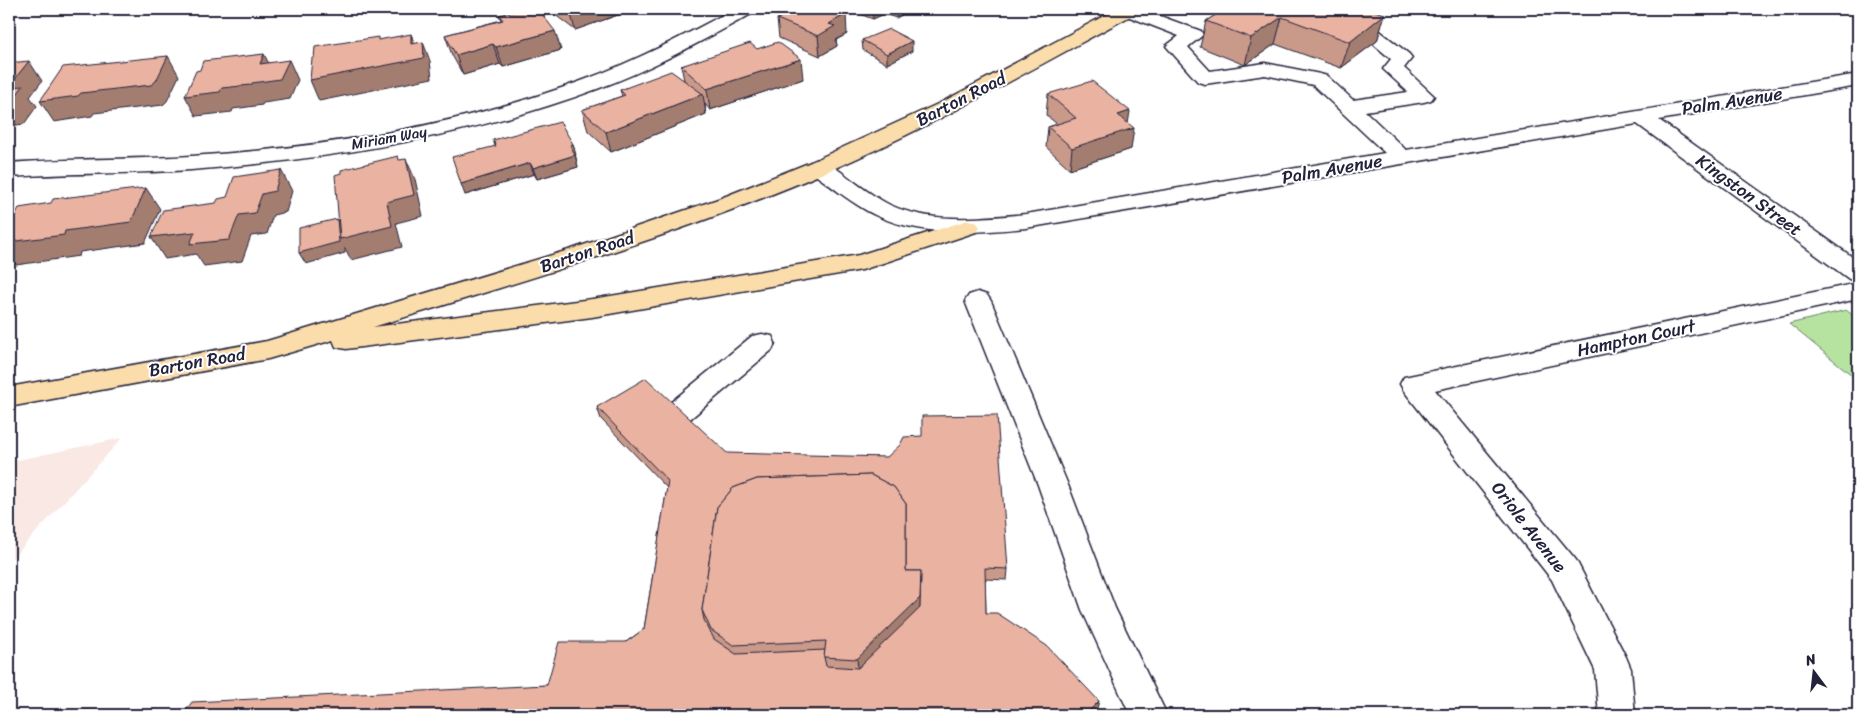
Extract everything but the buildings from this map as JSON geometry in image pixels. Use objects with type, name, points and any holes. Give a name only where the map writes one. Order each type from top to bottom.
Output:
[{"type":"main road","name":"Barton Road","points":[[9,396],[268,350],[581,255],[729,203],[819,167],[949,106],[1129,9]]},
{"type":"main road","points":[[268,350],[592,308],[862,262],[968,227]]},
{"type":"street","name":"Miriam Way","points":[[9,170],[215,161],[363,144],[434,130],[560,95],[641,64],[747,9]]},
{"type":"street","points":[[1129,9],[1194,35],[1176,46],[1205,78],[1265,69],[1320,80],[1400,157]]},
{"type":"street","points":[[1341,9],[1402,58],[1393,69],[1424,96],[1348,107]]},
{"type":"street","name":"Palm Avenue","points":[[819,167],[882,209],[923,224],[968,227],[1026,221],[1858,80]]},
{"type":"street","name":"Kingston Street","points":[[1640,116],[1858,273]]},
{"type":"street","name":"Hampton Court","points":[[1414,384],[1858,291]]},
{"type":"street","points":[[978,301],[1053,485],[1099,610],[1149,715]]},
{"type":"street","points":[[680,411],[762,343]]},
{"type":"street","name":"Oriole Avenue","points":[[1414,384],[1564,570],[1613,669],[1617,715]]},
{"type":"shaded area","points":[[122,438],[9,562],[9,462]]},
{"type":"green space","points":[[1846,310],[1858,319],[1858,380],[1789,324]]}]
